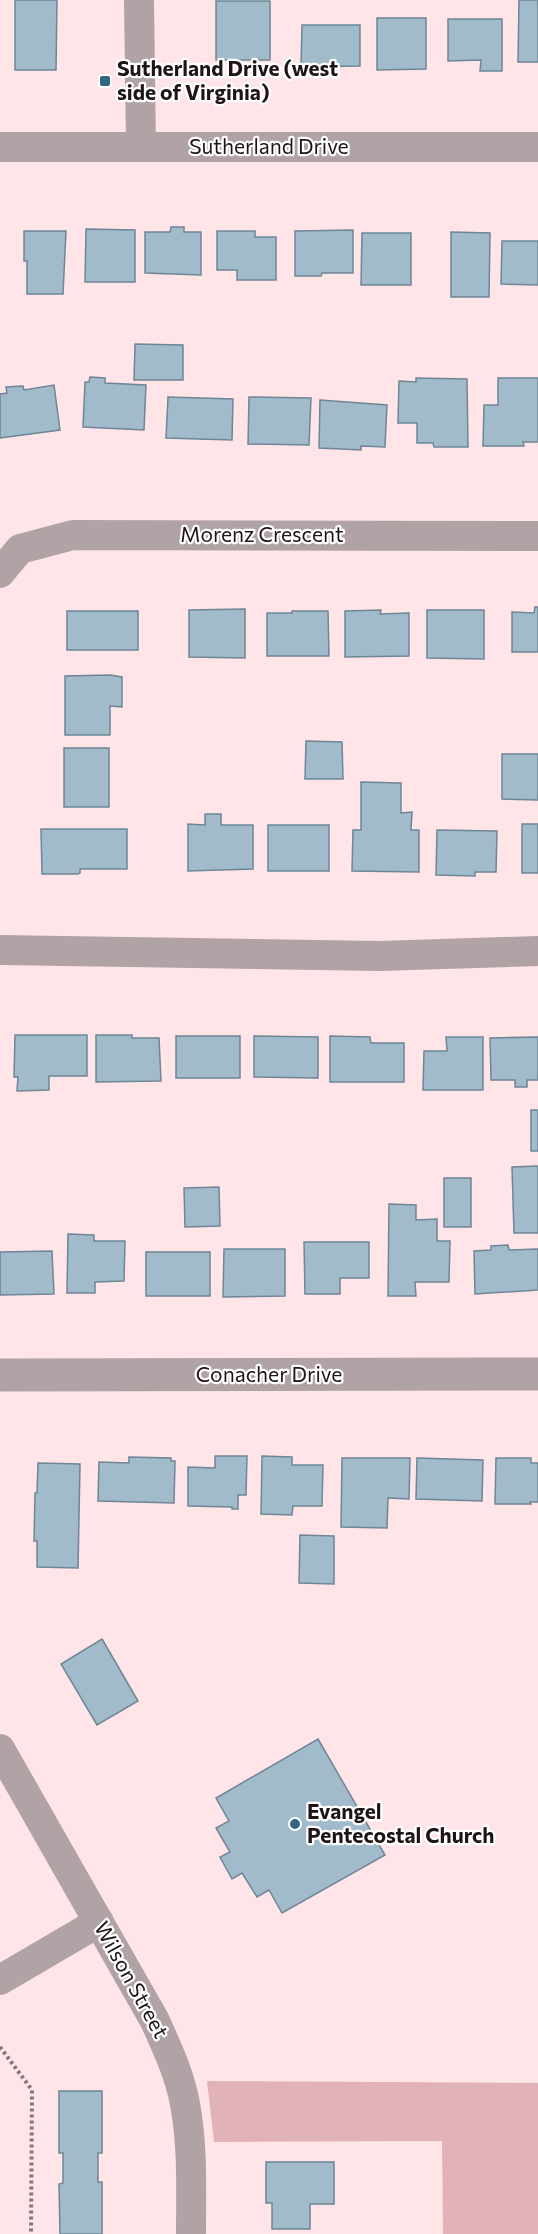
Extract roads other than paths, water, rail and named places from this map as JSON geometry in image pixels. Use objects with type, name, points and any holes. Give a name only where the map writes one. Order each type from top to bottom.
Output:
[{"type":"street","points":[[139,0],[141,147]]},
{"type":"street","name":"Sutherland Drive","points":[[0,147],[538,147]]},
{"type":"street","name":"Morenz Crescent","points":[[0,573],[20,549],[74,535],[538,536]]},
{"type":"street","points":[[0,950],[379,956],[538,951]]},
{"type":"street","name":"Conacher Drive","points":[[0,1375],[538,1374]]},
{"type":"street","name":"Wilson Street","points":[[0,1749],[155,2021],[173,2059],[185,2103],[190,2148],[191,2234]]},
{"type":"street","points":[[0,1980],[99,1922]]},
{"type":"place","name":"Sutherland Drive (west side of Virginia)","points":[[105,81]]},
{"type":"place","name":"Evangel Pentecostal Church","points":[[295,1824]]}]
